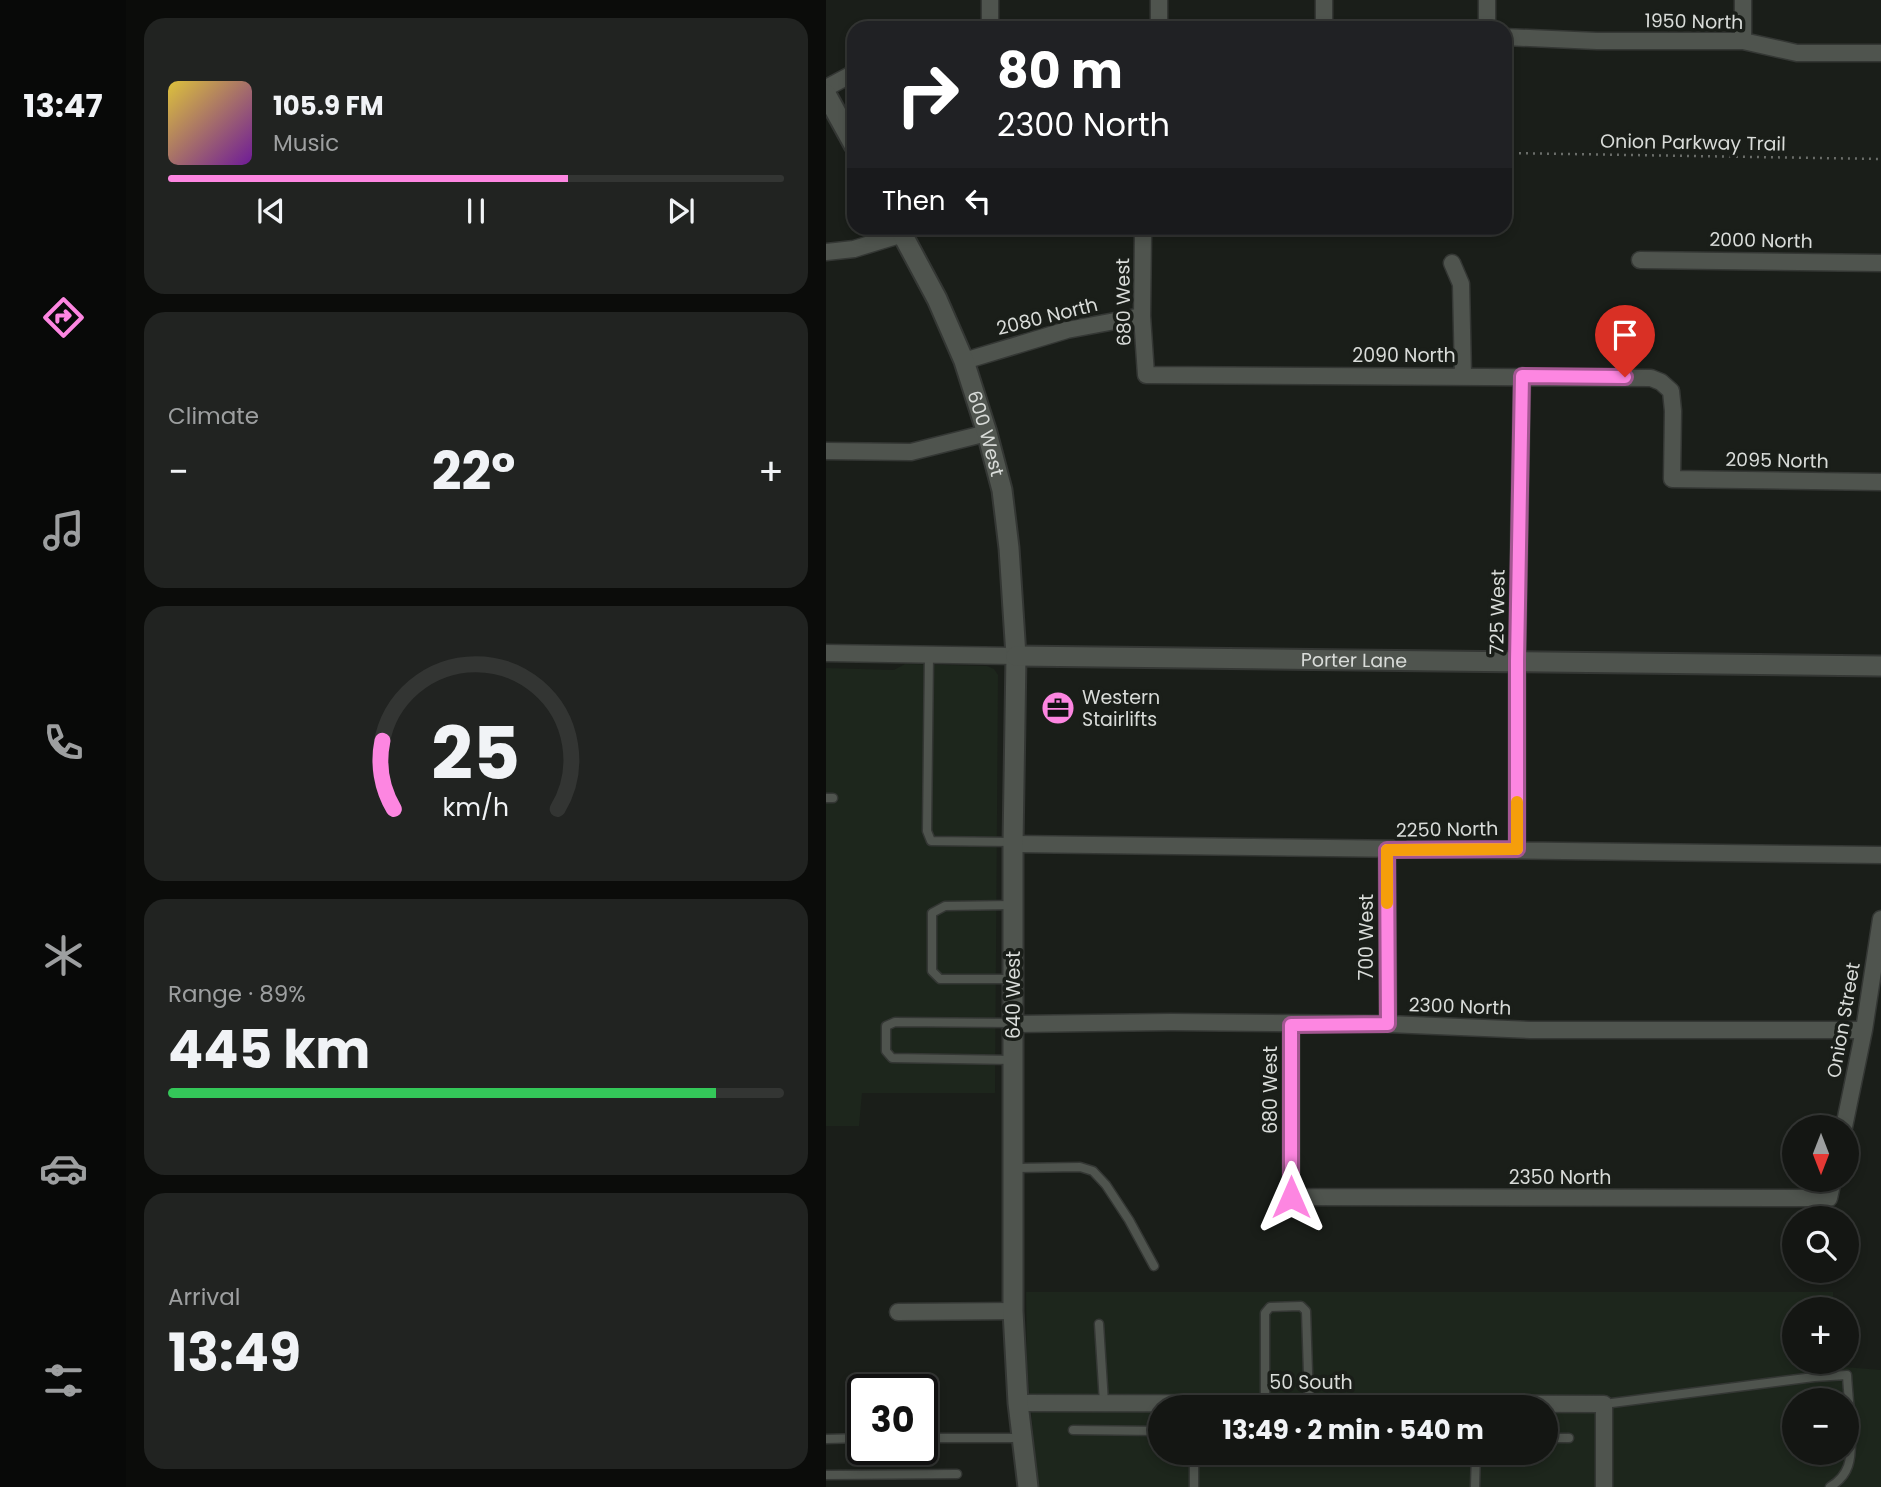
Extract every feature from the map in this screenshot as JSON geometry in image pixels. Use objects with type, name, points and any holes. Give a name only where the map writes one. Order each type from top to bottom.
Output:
[{"type":"street","points":[[990,0],[990,21]]},
{"type":"street","points":[[1159,0],[1159,21]]},
{"type":"street","points":[[1324,0],[1324,21]]},
{"type":"street","points":[[1487,0],[1487,21]]},
{"type":"street","points":[[1743,0],[1743,41]]},
{"type":"street","name":"1950 North","points":[[1512,37],[1597,41],[1743,41],[1797,53],[1881,53]]},
{"type":"street","points":[[826,88],[847,77]]},
{"type":"street","points":[[826,94],[838,124],[847,136]]},
{"type":"street","points":[[826,252],[853,250],[891,235]]},
{"type":"street","name":"600 West","points":[[903,235],[937,299],[964,361],[987,433],[1002,490],[1010,548],[1016,656]]},
{"type":"street","name":"680 West","points":[[1143,235],[1142,316],[1146,375]]},
{"type":"street","name":"2000 North","points":[[1640,260],[1881,263]]},
{"type":"street","points":[[1452,263],[1461,285],[1463,376]]},
{"type":"street","name":"2080 North","points":[[964,361],[1067,330],[1142,316]]},
{"type":"street","name":"2090 North","points":[[1146,375],[1651,378],[1671,391],[1672,479]]},
{"type":"street","name":"725 West","points":[[1517,849],[1522,376]]},
{"type":"street","points":[[826,451],[911,452],[987,433]]},
{"type":"street","name":"2095 North","points":[[1672,479],[1881,482]]},
{"type":"street","name":"Porter Lane","points":[[826,653],[1881,666]]},
{"type":"street","name":"640 West","points":[[1016,656],[1013,843],[1013,1333],[1028,1487]]},
{"type":"street","name":"2250 North","points":[[1013,843],[1881,855]]},
{"type":"street","name":"700 West","points":[[1387,850],[1388,1024]]},
{"type":"street","name":"Onion Street","points":[[1846,1115],[1864,1030],[1881,919]]},
{"type":"street","name":"2300 North","points":[[1013,1023],[1388,1024],[1530,1030],[1864,1030]]},
{"type":"street","name":"680 West","points":[[1291,1025],[1291,1197]]},
{"type":"street","name":"2350 North","points":[[1291,1197],[1829,1198],[1830,1192]]},
{"type":"street","points":[[898,1312],[1013,1311]]},
{"type":"street","name":"50 South","points":[[1018,1403],[1148,1404]]},
{"type":"street","name":"50 South","points":[[1558,1404],[1604,1404]]},
{"type":"street","points":[[1604,1404],[1604,1487]]},
{"type":"lane","points":[[929,655],[927,831],[931,841],[1013,843]]},
{"type":"lane","points":[[1013,905],[945,906],[932,913],[932,971],[940,979],[1013,979]]},
{"type":"lane","points":[[1013,1023],[895,1022],[886,1026],[886,1051],[892,1058],[1013,1060]]},
{"type":"lane","points":[[1013,1168],[1080,1167],[1093,1171],[1106,1185],[1129,1220],[1154,1266]]},
{"type":"lane","points":[[1265,1395],[1265,1313],[1270,1307],[1301,1306],[1306,1311],[1308,1395]]},
{"type":"lane","points":[[1100,1324],[1104,1403]]},
{"type":"lane","points":[[1604,1404],[1847,1375],[1852,1452],[1848,1468],[1830,1487]]},
{"type":"lane","points":[[1073,1430],[1148,1431]]},
{"type":"lane","points":[[826,1439],[847,1438]]},
{"type":"lane","points":[[938,1438],[1022,1438]]},
{"type":"lane","points":[[1558,1438],[1569,1438]]},
{"type":"lane","points":[[1194,1465],[1194,1487]]},
{"type":"lane","points":[[1475,1487],[1476,1465]]},
{"type":"lane","points":[[826,1475],[957,1474]]},
{"type":"path","name":"Onion Parkway Trail","points":[[1512,153],[1881,159]]},
{"type":"shaded area","points":[[905,664],[987,666],[994,669],[998,675],[995,1093],[862,1093],[859,1126],[826,1126],[826,668],[894,670]]},
{"type":"shaded area","points":[[1026,1292],[1833,1292],[1833,1297],[1782,1297],[1782,1374],[1859,1374],[1859,1368],[1881,1370],[1881,1487],[1038,1487],[1027,1366]]},
{"type":"slow traffic","points":[[1387,903],[1387,850],[1517,849],[1517,802]]},
{"type":"place","name":"Western Stairlifts","points":[[1058,708]]},
{"type":"route","points":[[1291,1197],[1291,1025],[1388,1024],[1387,850],[1517,849],[1522,376],[1625,377]]}]
